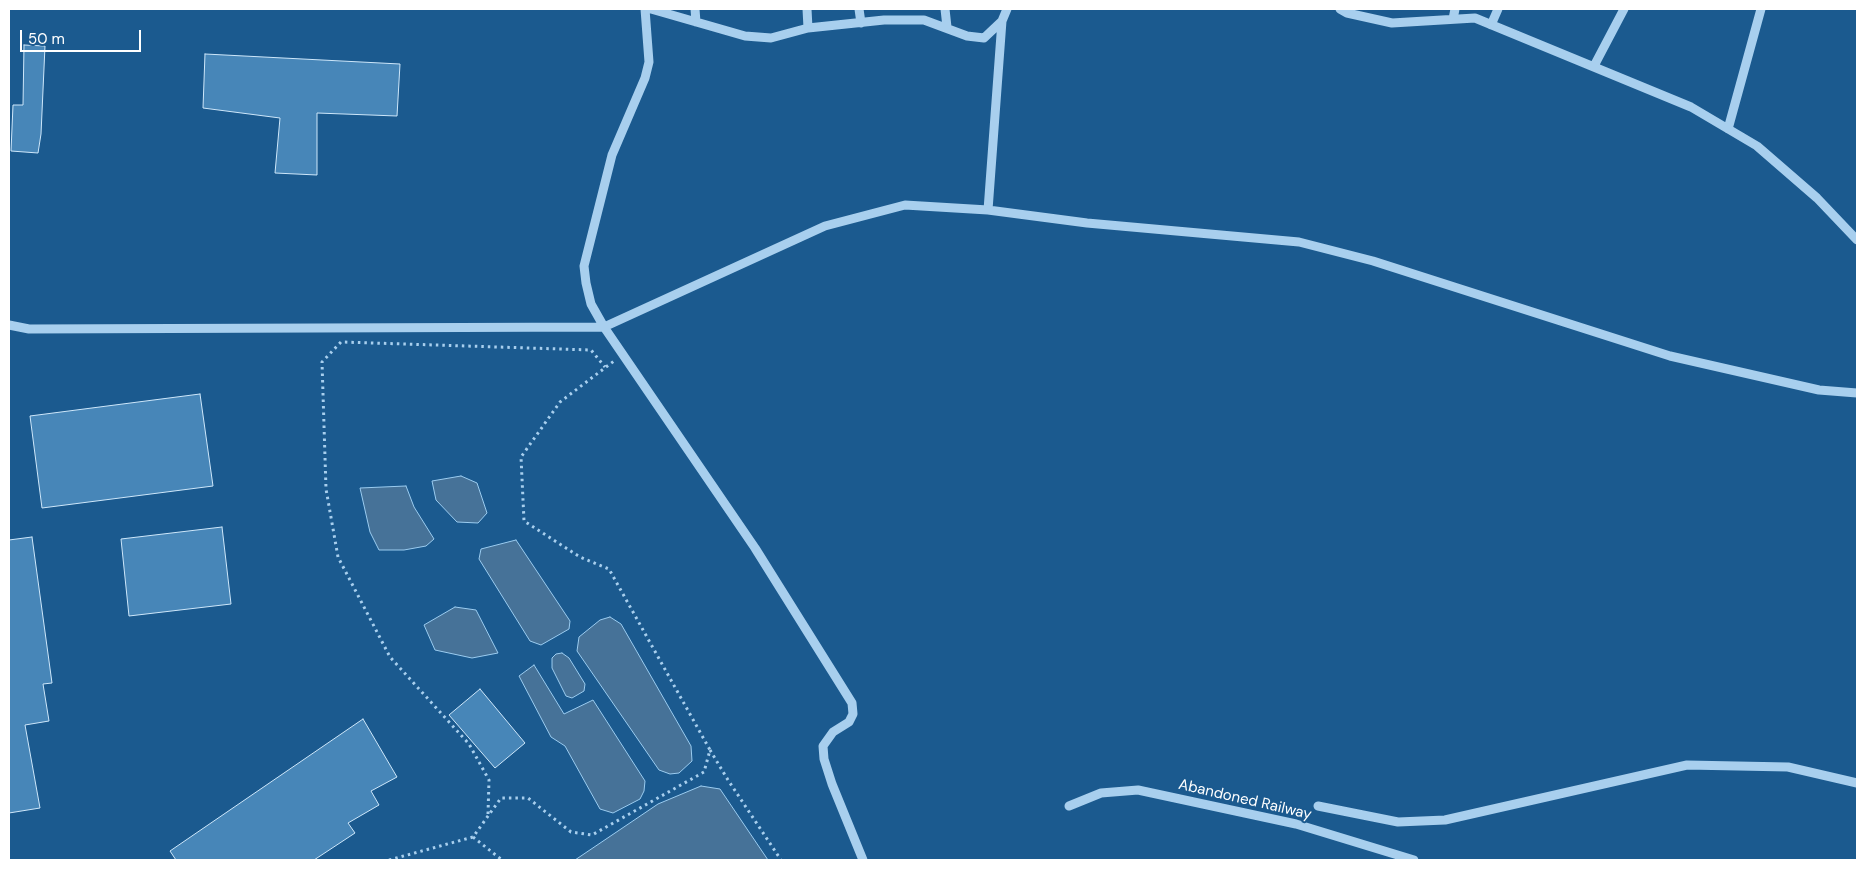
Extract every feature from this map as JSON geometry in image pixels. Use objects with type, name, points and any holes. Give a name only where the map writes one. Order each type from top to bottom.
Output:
[{"type":"street","points":[[645,9],[649,62],[612,155],[584,266],[591,304],[604,327],[755,548],[852,703],[853,714],[849,722],[833,732],[823,746],[824,759],[832,784],[862,860]]},
{"type":"street","points":[[651,9],[745,36],[771,38],[808,28],[884,20],[924,20],[968,36],[984,38],[1002,21]]},
{"type":"street","points":[[695,9],[696,22]]},
{"type":"street","points":[[807,9],[808,28]]},
{"type":"street","points":[[859,9],[860,23]]},
{"type":"street","points":[[945,9],[947,28]]},
{"type":"street","points":[[988,210],[1002,21],[1006,9]]},
{"type":"street","points":[[1453,19],[1455,9]]},
{"type":"street","points":[[1491,25],[1498,9]]},
{"type":"street","points":[[1594,66],[1624,9]]},
{"type":"street","points":[[1728,129],[1761,9]]},
{"type":"street","points":[[1345,10],[1392,23],[1474,18],[1691,107],[1757,146],[1817,198],[1857,240]]},
{"type":"street","points":[[9,325],[30,329],[604,327],[825,226],[906,205],[988,210],[1088,223],[1300,242],[1373,261],[1670,356],[1819,390],[1857,393]]},
{"type":"street","points":[[1318,806],[1398,822],[1445,820],[1687,765],[1788,767],[1857,782]]},
{"type":"street","name":"Abandoned Railway","points":[[1069,806],[1101,793],[1138,790],[1296,824],[1414,860]]},
{"type":"path","points":[[488,814],[489,780],[469,744],[390,657],[338,557],[326,489],[322,362],[341,342],[590,350],[605,368]]},
{"type":"path","points":[[623,355],[560,402],[521,457],[524,521],[580,557],[609,569],[710,750],[781,860]]},
{"type":"path","points":[[390,860],[473,838],[501,798],[528,798],[571,832],[592,835],[704,772],[710,750]]},
{"type":"path","points":[[473,838],[502,860]]},
{"type":"water","points":[[461,476],[477,483],[487,513],[478,523],[457,522],[436,500],[432,481]]},
{"type":"water","points":[[406,486],[414,507],[434,539],[426,546],[404,550],[379,550],[370,532],[360,488]]},
{"type":"water","points":[[516,540],[570,621],[569,629],[541,645],[530,641],[479,559],[481,549]]},
{"type":"water","points":[[455,607],[476,610],[498,653],[472,658],[435,650],[424,625]]},
{"type":"water","points":[[610,617],[621,624],[691,746],[692,761],[679,773],[670,774],[659,770],[577,651],[579,637],[600,620]]},
{"type":"water","points":[[562,653],[569,658],[585,684],[584,691],[572,698],[566,696],[552,668],[552,658],[556,654]]},
{"type":"water","points":[[534,665],[564,714],[593,700],[645,781],[644,791],[640,799],[613,813],[600,809],[565,746],[551,737],[519,676]]},
{"type":"water","points":[[701,786],[720,789],[768,860],[575,860],[658,804]]},
{"type":"building","points":[[24,45],[45,46],[41,134],[38,153],[11,151],[13,105],[23,105]]},
{"type":"building","points":[[205,54],[400,64],[397,116],[317,113],[317,175],[275,173],[280,118],[203,108]]},
{"type":"building","points":[[200,394],[213,486],[42,508],[30,416]]},
{"type":"building","points":[[222,527],[231,604],[129,616],[121,539]]},
{"type":"building","points":[[32,537],[52,683],[43,684],[49,721],[25,725],[40,808],[9,813],[9,540]]},
{"type":"building","points":[[480,689],[525,743],[495,768],[449,715]]},
{"type":"building","points":[[363,719],[397,777],[371,791],[379,805],[348,823],[355,833],[314,860],[176,860],[170,851]]}]
